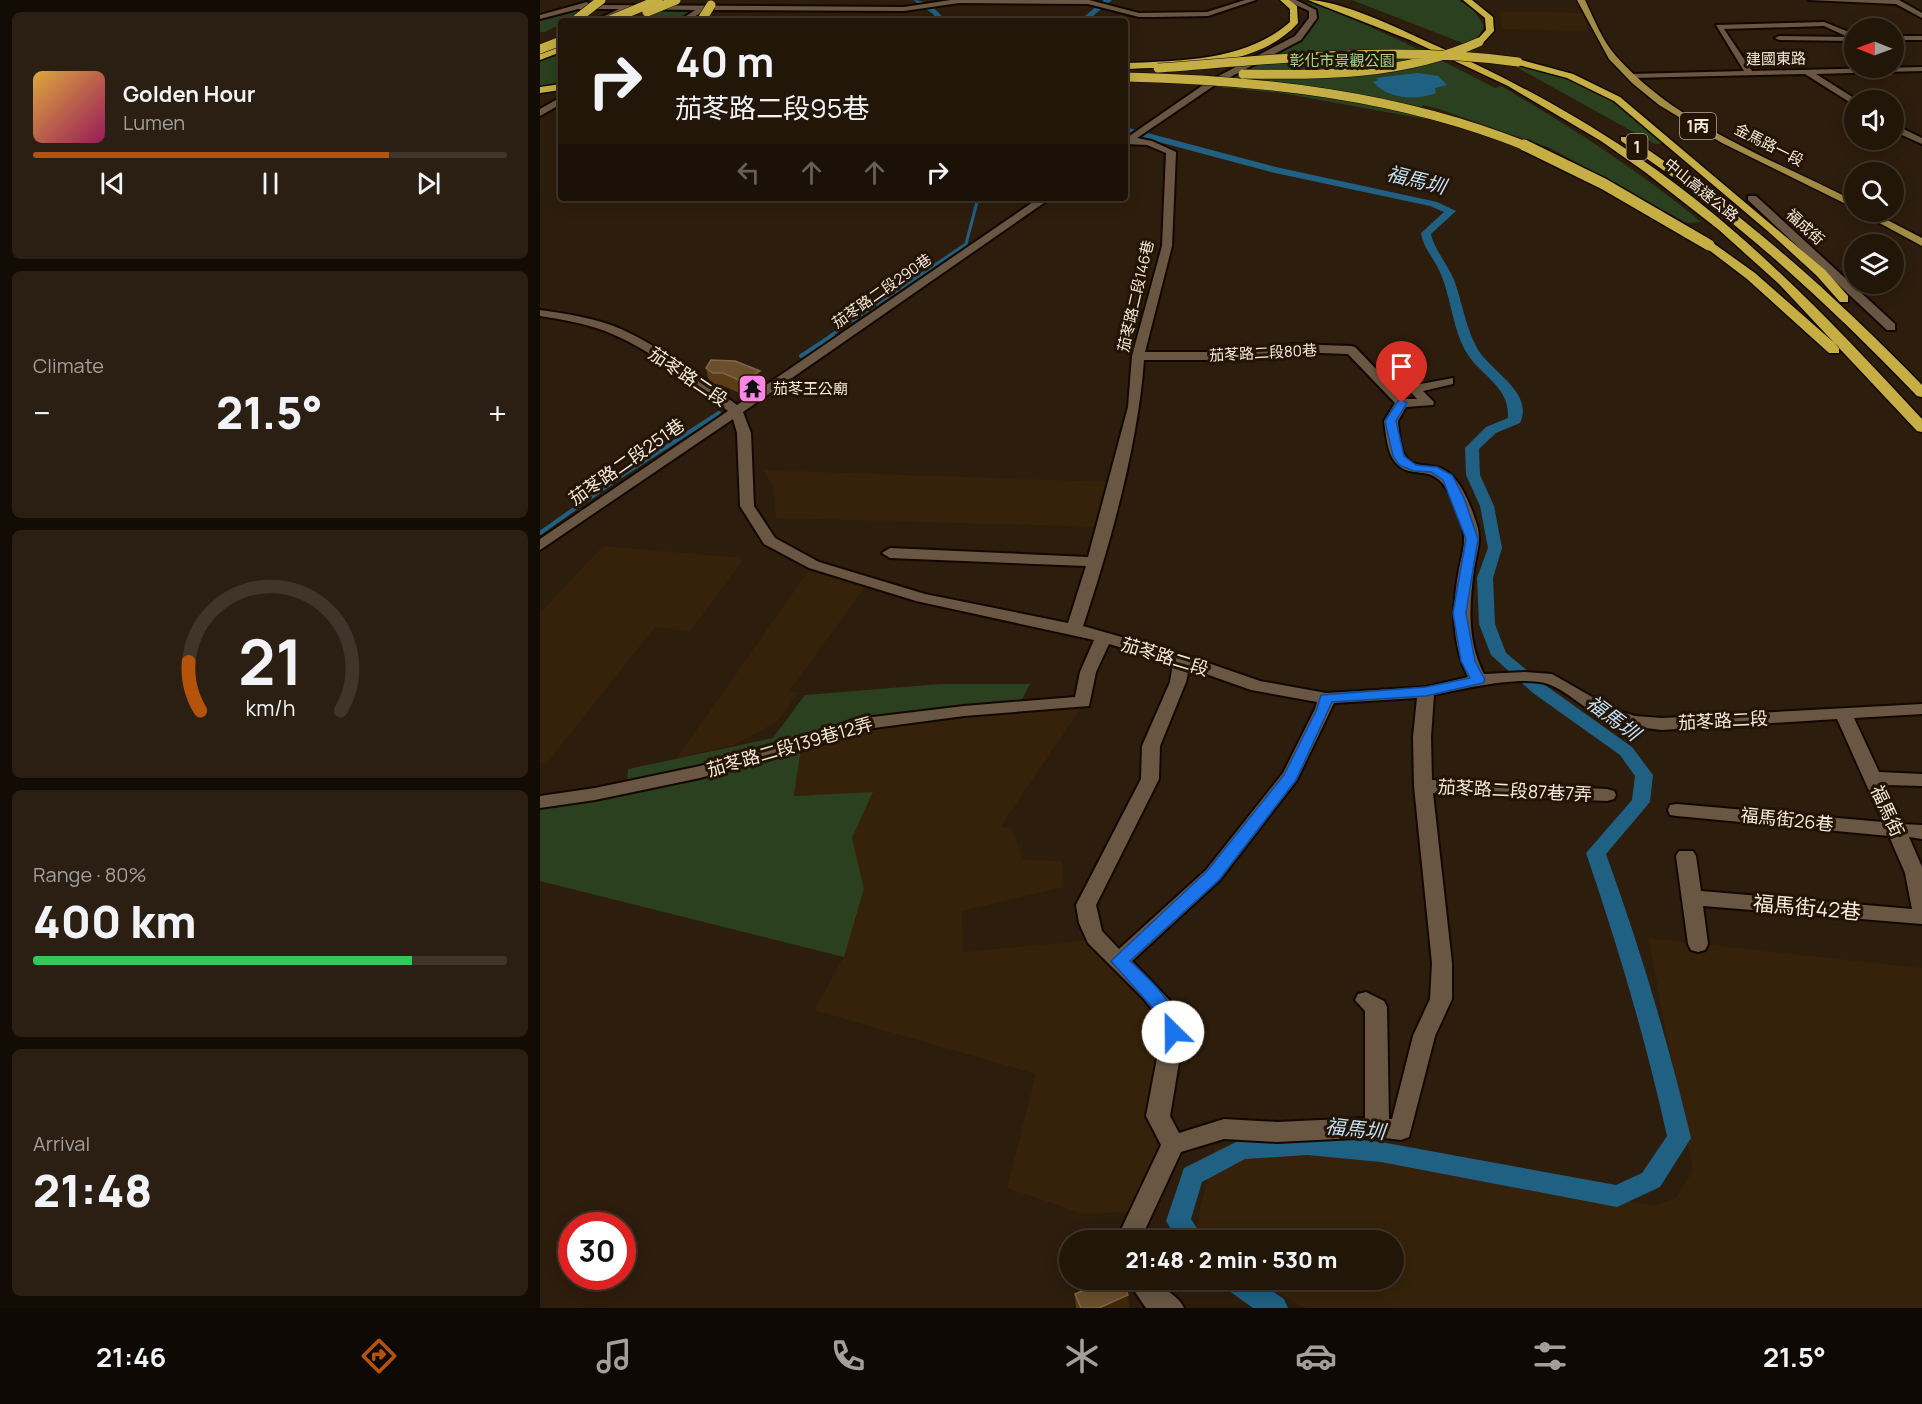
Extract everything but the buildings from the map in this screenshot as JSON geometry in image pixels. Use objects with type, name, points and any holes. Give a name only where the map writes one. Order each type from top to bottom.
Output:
[{"type":"highway","points":[[578,18],[602,0]]},
{"type":"highway","points":[[615,18],[658,0]]},
{"type":"highway","points":[[633,18],[676,0]]},
{"type":"highway","points":[[702,18],[703,14],[718,0]]},
{"type":"highway","points":[[1128,68],[1205,59],[1265,44],[1282,35],[1294,23],[1294,8],[1283,0]]},
{"type":"highway","name":"中山高速公路","points":[[1312,0],[1401,33],[1462,60],[1530,95],[1600,136],[1693,202],[1796,295],[1854,353],[1922,428]]},
{"type":"highway","name":"中山高速公路","points":[[1331,0],[1399,25],[1505,72],[1589,117],[1646,152],[1741,222],[1821,291],[1922,393]]},
{"type":"highway","points":[[1128,76],[1359,72],[1434,59],[1468,48],[1490,31],[1489,17],[1467,0]]},
{"type":"highway","points":[[540,46],[558,41]]},
{"type":"highway","points":[[540,57],[558,50]]},
{"type":"highway","points":[[1128,68],[1343,52],[1406,50],[1493,58],[1570,76],[1601,89],[1633,110],[1774,231],[1821,273],[1848,303],[1877,346]]},
{"type":"highway","points":[[1128,76],[1189,79],[1327,94],[1459,123],[1538,151],[1623,193],[1709,245],[1751,276],[1839,354],[1882,385]]},
{"type":"highway","points":[[540,90],[558,87]]},
{"type":"main road","name":"金馬路一段","points":[[1581,0],[1605,47],[1631,76],[1696,124],[1844,200]]},
{"type":"main road","name":"金馬路一段","points":[[1623,52],[1645,75],[1699,117],[1844,191]]},
{"type":"main road","points":[[1883,222],[1922,243]]},
{"type":"main road","points":[[1903,222],[1922,232]]},
{"type":"street","points":[[579,7],[602,0]]},
{"type":"street","points":[[605,18],[647,0]]},
{"type":"street","points":[[540,17],[570,7],[904,9],[959,1],[1088,2],[1138,15],[1208,14],[1252,0]]},
{"type":"street","points":[[1262,42],[1280,34],[1288,26],[1292,9],[1283,0]]},
{"type":"street","points":[[1133,137],[1227,74],[1302,35],[1313,18],[1312,10],[1290,0]]},
{"type":"street","points":[[1813,0],[1922,5]]},
{"type":"street","points":[[1899,3],[1922,16]]},
{"type":"street","points":[[688,18],[705,7]]},
{"type":"street","points":[[1749,73],[1719,27],[1824,24],[1844,32]]},
{"type":"street","points":[[1779,39],[1844,38]]},
{"type":"street","points":[[1904,38],[1922,38]]},
{"type":"street","points":[[1904,62],[1920,70]]},
{"type":"street","name":"建國東路","points":[[1631,76],[1920,70]]},
{"type":"street","points":[[1806,71],[1844,96]]},
{"type":"street","points":[[540,113],[558,102]]},
{"type":"street","points":[[1904,133],[1922,141]]},
{"type":"street","name":"茄苳路二段146巷","points":[[1074,629],[1094,562],[1134,407],[1138,356],[1167,246],[1171,152],[1133,137]]},
{"type":"street","name":"福成街","points":[[1752,198],[1891,327]]},
{"type":"street","name":"茄苳路二段290巷","points":[[736,410],[1042,201]]},
{"type":"street","name":"茄苳路二段","points":[[540,313],[577,319],[616,331],[665,358],[736,410],[744,433],[747,506],[770,541],[814,566],[922,598],[1074,629],[1182,660],[1257,686],[1326,698],[1426,692],[1483,680],[1525,677],[1552,680],[1607,712],[1634,721],[1662,724],[1922,709]]},
{"type":"street","name":"茄苳路二段80巷","points":[[1138,356],[1236,356],[1293,348],[1351,350],[1402,403]]},
{"type":"street","points":[[1449,381],[1414,389],[1428,402],[1402,403],[1391,421],[1398,456],[1403,463],[1414,468],[1433,469],[1448,478],[1458,498],[1472,539],[1460,613],[1468,661],[1483,680]]},
{"type":"street","name":"茄苳路二段251巷","points":[[540,546],[736,410]]},
{"type":"street","points":[[890,553],[1094,562]]},
{"type":"street","name":"茄苳路二段139巷12弄","points":[[540,802],[595,794],[700,772],[812,741],[856,724],[1007,706],[1083,702],[1088,672],[1103,639]]},
{"type":"street","points":[[1173,1145],[1158,1116],[1173,1032],[1166,1011],[1151,992],[1102,946],[1088,927],[1086,905],[1150,779],[1151,746],[1178,682],[1182,660]]},
{"type":"street","points":[[1134,1230],[1173,1145],[1224,1129],[1277,1132],[1377,1127],[1401,1130],[1424,1036],[1441,999],[1442,963],[1423,786],[1422,737],[1426,692]]},
{"type":"street","points":[[1119,961],[1213,875],[1291,777],[1324,709],[1326,698]]},
{"type":"street","name":"福馬街","points":[[1844,715],[1915,873],[1922,909]]},
{"type":"street","points":[[1871,778],[1922,780]]},
{"type":"street","name":"茄苳路二段87巷7弄","points":[[1423,786],[1607,795]]},
{"type":"street","name":"福馬街26巷","points":[[1677,810],[1922,832]]},
{"type":"street","points":[[1686,856],[1698,944]]},
{"type":"street","name":"福馬街42巷","points":[[1693,898],[1922,917]]},
{"type":"street","points":[[1366,1000],[1376,1007],[1377,1127]]},
{"type":"street","points":[[1148,1290],[1156,1300],[1171,1308]]},
{"type":"shaded area","points":[[1500,11],[1583,13],[1589,31],[1502,29]]},
{"type":"shaded area","points":[[764,470],[1114,482],[1103,527],[776,518],[773,487]]},
{"type":"shaded area","points":[[603,546],[744,558],[690,632],[655,627],[546,764],[540,763],[540,613]]},
{"type":"shaded area","points":[[814,563],[869,582],[789,691],[798,693],[778,721],[734,745],[677,758]]},
{"type":"shaded area","points":[[1082,706],[1001,826],[1012,829],[1023,860],[1062,861],[1064,887],[962,911],[963,952],[1102,939],[1175,1028],[1160,1102],[1176,1126],[1135,1212],[1084,1214],[1007,1188],[1036,1074],[814,1010],[844,957],[864,890],[852,838],[873,793],[794,796],[802,741],[859,721]]},
{"type":"shaded area","points":[[1648,938],[1922,968],[1922,1308],[1305,1308],[1274,1290],[1404,1290],[1404,1230],[1195,1230],[1215,1147],[1369,1150],[1654,1206],[1676,1198],[1693,1170]]},
{"type":"green space","name":"彰化市景觀公園","points":[[1287,0],[1307,2],[1337,13],[1415,48],[1495,88],[1501,86],[1604,150],[1701,222],[1687,223],[1550,148],[1439,109],[1423,105],[1421,109],[1425,119],[1281,93],[1208,86],[1308,30],[1311,11]]},
{"type":"green space","points":[[1352,0],[1458,0],[1474,10],[1484,26],[1479,36],[1465,44]]},
{"type":"green space","points":[[667,8],[696,9],[692,14],[698,14],[696,18],[644,18]]},
{"type":"green space","points":[[581,10],[572,18],[558,18],[558,26],[545,32],[540,32],[540,20]]},
{"type":"green space","points":[[553,56],[558,57],[558,85],[540,88],[540,61]]},
{"type":"green space","points":[[1511,64],[1558,74],[1598,91],[1672,143],[1655,144]]},
{"type":"green space","points":[[940,684],[1030,684],[1021,701],[822,728],[810,739],[802,741],[794,796],[873,792],[852,838],[864,889],[844,957],[540,881],[540,802],[627,783],[628,769],[773,738],[805,695]]},
{"type":"water","points":[[1418,73],[1438,76],[1447,85],[1435,88],[1436,93],[1428,96],[1411,98],[1386,92],[1373,82],[1379,80],[1376,78]]},
{"type":"waterway","name":"福馬圳","points":[[917,0],[936,13],[939,18]]},
{"type":"waterway","points":[[1087,18],[1108,0]]},
{"type":"waterway","name":"福馬圳","points":[[1128,131],[1275,170],[1433,204],[1451,211],[1426,233],[1427,238],[1448,278],[1461,324],[1473,353],[1502,382],[1513,398],[1515,408],[1515,420],[1491,430],[1472,448],[1473,475],[1487,506],[1495,548],[1485,578],[1487,624],[1499,655],[1539,689],[1626,751],[1644,775],[1641,802],[1596,853],[1619,918],[1666,1081],[1679,1138],[1651,1180],[1617,1196],[1381,1152],[1307,1145],[1242,1149],[1192,1175],[1178,1221],[1185,1230]]},
{"type":"waterway","points":[[830,336],[966,244],[977,201]]},
{"type":"waterway","points":[[801,356],[833,335]]},
{"type":"waterway","points":[[540,533],[624,474],[719,413]]},
{"type":"waterway","name":"福馬圳","points":[[1249,1290],[1275,1308]]},
{"type":"place","name":"茄苳王公廟","points":[[752,389]]},
{"type":"route","points":[[1173,1032],[1166,1011],[1151,992],[1119,961],[1213,875],[1291,777],[1324,709],[1326,698],[1426,692],[1478,680],[1468,661],[1460,613],[1472,539],[1458,498],[1448,478],[1433,469],[1414,468],[1403,463],[1398,456],[1391,421],[1402,403]]}]
